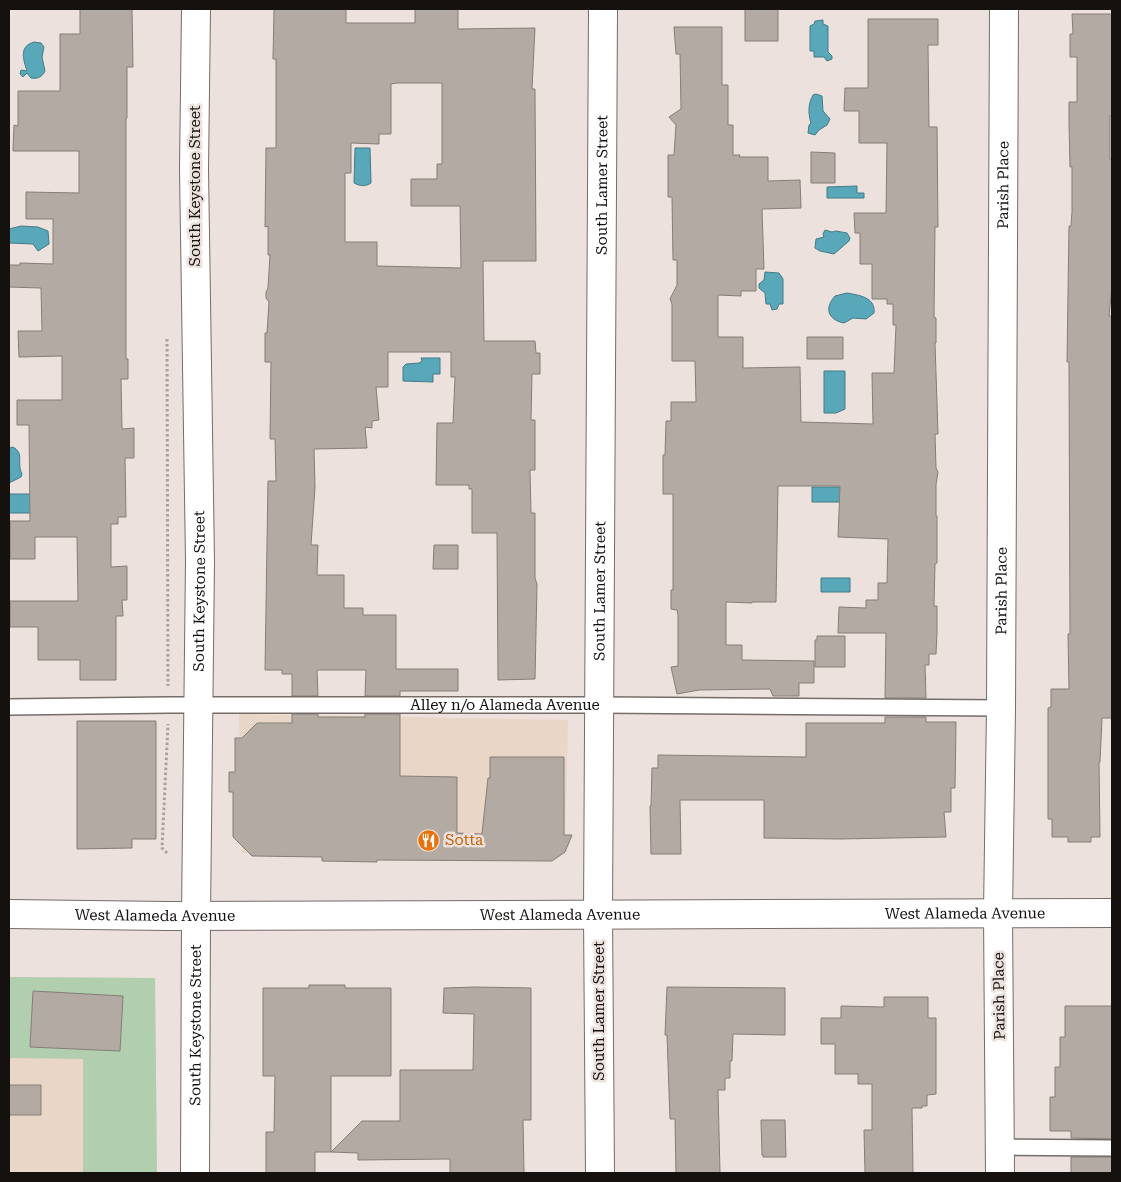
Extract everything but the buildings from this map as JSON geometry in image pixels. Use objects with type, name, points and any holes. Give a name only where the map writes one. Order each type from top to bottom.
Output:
[{"type":"street","name":"South Keystone Street","points":[[195,1173],[196,916],[200,706],[200,561],[194,169],[196,9]]},
{"type":"street","name":"South Lamer Street","points":[[600,1173],[598,914],[602,9]]},
{"type":"street","name":"Parish Place","points":[[1000,1160],[998,913],[1001,708],[1004,9]]},
{"type":"street","name":"West Alameda Avenue","points":[[9,914],[196,916],[1112,913]]},
{"type":"lane","name":"Alley n/o Alameda Avenue","points":[[9,707],[600,705],[1001,708]]},
{"type":"lane","points":[[1000,1160],[1112,1148]]},
{"type":"path","points":[[167,333],[168,705],[162,848],[167,853]]},
{"type":"shaded area","points":[[239,714],[568,720],[565,854],[242,853]]},
{"type":"shaded area","points":[[9,977],[155,978],[157,1173],[9,1173]]},
{"type":"green space","points":[[9,977],[155,978],[157,1173],[83,1173],[83,1059],[9,1058]]},
{"type":"water","points":[[823,20],[823,24],[828,26],[828,52],[832,56],[832,59],[827,61],[824,57],[814,57],[814,51],[810,51],[810,26],[815,21]]},
{"type":"water","points":[[34,42],[41,43],[44,47],[42,57],[45,71],[38,78],[31,78],[27,73],[23,77],[20,74],[21,70],[27,71],[23,54],[24,50],[29,44]]},
{"type":"water","points":[[816,94],[822,96],[823,111],[830,119],[827,125],[815,135],[808,133],[811,123],[809,105],[811,98]]},
{"type":"water","points":[[355,148],[370,148],[371,183],[367,185],[354,183]]},
{"type":"water","points":[[857,186],[857,193],[864,193],[864,198],[827,198],[827,187]]},
{"type":"water","points":[[21,226],[38,227],[48,231],[49,244],[38,251],[33,244],[9,243],[9,229]]},
{"type":"water","points":[[825,230],[847,233],[850,238],[849,241],[834,254],[820,251],[815,248],[816,239],[824,237]]},
{"type":"water","points":[[765,272],[779,273],[783,279],[783,304],[779,304],[777,309],[772,310],[770,304],[766,304],[765,293],[759,288],[759,284],[764,280]]},
{"type":"water","points":[[847,293],[869,300],[874,308],[874,313],[866,319],[853,318],[844,323],[834,319],[829,313],[832,300],[835,296]]},
{"type":"water","points":[[421,358],[440,358],[440,374],[433,374],[433,382],[403,381],[403,367],[406,364],[419,363],[422,361]]},
{"type":"water","points":[[824,371],[845,371],[845,409],[836,413],[824,413]]},
{"type":"water","points":[[13,447],[20,455],[22,474],[21,477],[9,483],[9,448]]},
{"type":"water","points":[[812,487],[850,487],[850,502],[812,502]]},
{"type":"water","points":[[9,494],[42,494],[42,513],[9,513]]},
{"type":"water","points":[[821,578],[850,578],[850,592],[821,592]]},
{"type":"place","name":"Sotta","points":[[429,840]]}]
